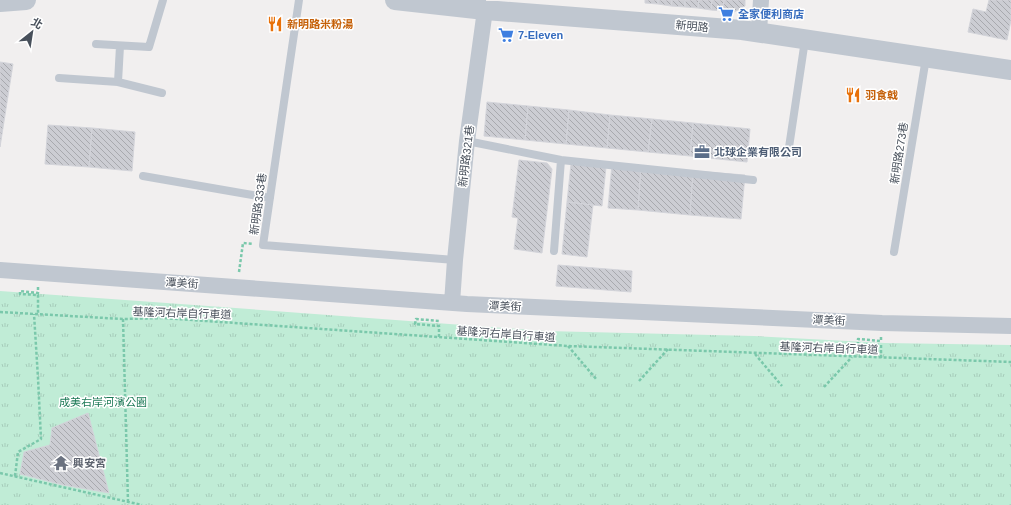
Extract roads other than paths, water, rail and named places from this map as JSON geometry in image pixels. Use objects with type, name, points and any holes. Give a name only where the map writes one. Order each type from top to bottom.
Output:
[{"type":"street","points":[[0,2],[26,0]]},
{"type":"street","name":"新明路","points":[[395,0],[478,6],[759,32],[1011,70]]},
{"type":"street","points":[[759,32],[761,0]]},
{"type":"street","name":"新明路321巷","points":[[452,303],[478,6]]},
{"type":"street","name":"潭美街","points":[[0,270],[467,304],[874,322],[1011,326]]},
{"type":"lane","points":[[96,44],[149,47],[163,0]]},
{"type":"lane","name":"新明路333巷","points":[[299,0],[263,245],[455,260]]},
{"type":"lane","points":[[788,154],[805,39]]},
{"type":"lane","points":[[118,82],[120,46]]},
{"type":"lane","name":"新明路273巷","points":[[894,252],[926,58]]},
{"type":"lane","points":[[59,78],[118,82],[162,94]]},
{"type":"lane","points":[[467,141],[562,160],[753,180]]},
{"type":"lane","points":[[554,251],[562,160]]},
{"type":"lane","points":[[143,176],[270,198]]},
{"type":"place","name":"全家便利商店","points":[[726,14]]},
{"type":"place","name":"新明路米粉湯","points":[[275,24]]},
{"type":"place","name":"7-Eleven","points":[[506,35]]},
{"type":"place","name":"羽食戟","points":[[853,95]]},
{"type":"place","name":"北球企業有限公司","points":[[702,152]]},
{"type":"place","name":"興安宮","points":[[61,463]]},
{"type":"park label","name":"成美右岸河濱公園","points":[[103,402]]}]
